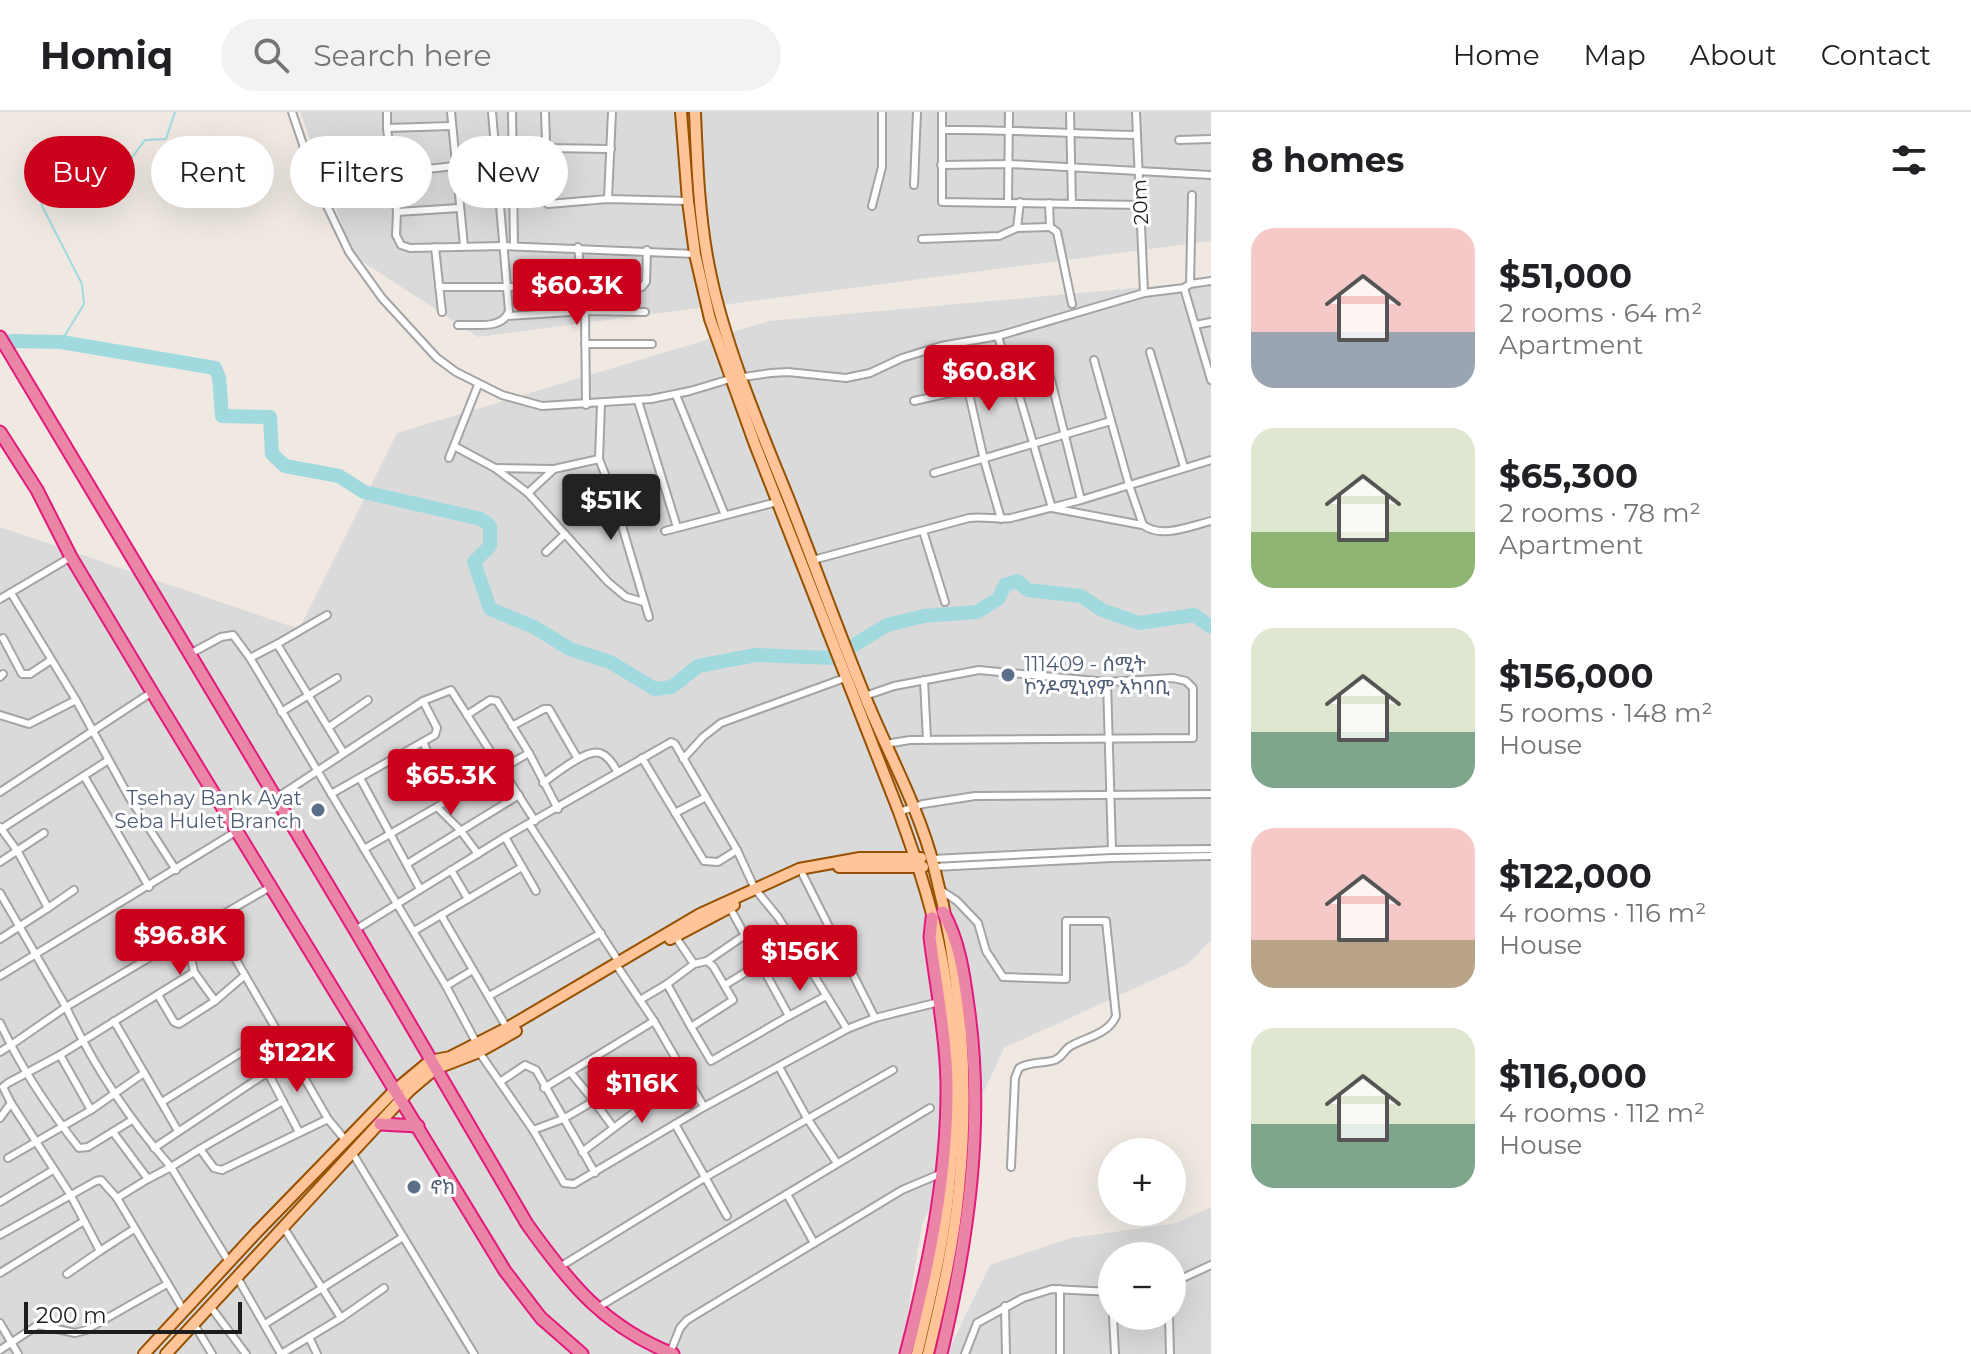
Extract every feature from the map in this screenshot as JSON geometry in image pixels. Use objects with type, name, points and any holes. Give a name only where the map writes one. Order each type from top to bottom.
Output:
[{"type":"highway","points":[[0,337],[527,1224],[558,1268],[596,1308],[671,1354]]},
{"type":"highway","points":[[0,432],[37,490],[71,557],[152,692],[505,1271],[541,1318],[582,1354]]},
{"type":"highway","points":[[906,1354],[930,1260],[942,1173],[947,1082],[930,937],[938,915]]},
{"type":"highway","points":[[938,915],[953,933],[965,982],[974,1050],[976,1107],[960,1269],[941,1354]]},
{"type":"highway","points":[[380,1124],[418,1126]]},
{"type":"main road","points":[[681,112],[695,254],[710,319],[777,502],[846,662],[865,696],[915,809],[939,888],[938,915]]},
{"type":"main road","points":[[695,112],[708,265],[720,316],[813,560],[839,646]]},
{"type":"main road","points":[[846,662],[845,678],[938,915],[958,997],[964,1067],[964,1118],[957,1203],[928,1354]]},
{"type":"main road","points":[[890,857],[901,849],[907,836]]},
{"type":"main road","points":[[478,1048],[507,1028],[619,965],[799,869],[830,861],[890,857],[917,862]]},
{"type":"main road","points":[[144,1354],[346,1141],[433,1065],[478,1048],[700,914],[803,875],[846,865],[933,863]]},
{"type":"main road","points":[[917,1354],[935,1276],[950,1187],[954,1075],[943,938]]},
{"type":"main road","points":[[166,1354],[380,1124],[397,1096]]},
{"type":"main road","points":[[215,1277],[226,1288]]},
{"type":"street","points":[[292,112],[316,183],[355,261],[382,298],[437,358],[478,385],[542,406],[638,401],[676,395],[730,379],[788,372],[846,378],[870,373],[902,358],[941,346],[998,336],[1144,293],[1211,281]]},
{"type":"street","points":[[387,112],[388,136]]},
{"type":"street","points":[[451,112],[452,136]]},
{"type":"street","points":[[492,112],[493,136]]},
{"type":"street","points":[[512,112],[512,136]]},
{"type":"street","points":[[545,112],[546,136]]},
{"type":"street","points":[[608,199],[612,112]]},
{"type":"street","points":[[872,206],[882,167],[882,112]]},
{"type":"street","points":[[914,185],[917,112]]},
{"type":"street","points":[[942,112],[942,202],[1141,205]]},
{"type":"street","points":[[1008,201],[1009,112]]},
{"type":"street","points":[[1070,112],[1072,204]]},
{"type":"street","name":"20m","points":[[1136,112],[1144,293]]},
{"type":"street","points":[[387,128],[451,126]]},
{"type":"street","points":[[942,130],[1010,129],[1137,135]]},
{"type":"street","points":[[1179,140],[1211,139]]},
{"type":"street","points":[[568,148],[611,149]]},
{"type":"street","points":[[941,165],[1010,164],[1211,175]]},
{"type":"street","points":[[1192,195],[1187,286],[1211,380]]},
{"type":"street","points":[[568,202],[608,199],[688,201]]},
{"type":"street","points":[[1017,228],[1020,202]]},
{"type":"street","points":[[1049,203],[1050,227]]},
{"type":"street","points":[[396,208],[396,235],[401,245],[578,247],[695,254]]},
{"type":"street","points":[[397,212],[459,208],[464,246]]},
{"type":"street","points":[[499,208],[507,316]]},
{"type":"street","points":[[513,208],[514,246]]},
{"type":"street","points":[[922,239],[999,236],[1017,228],[1050,227],[1057,232],[1072,304]]},
{"type":"street","points":[[435,247],[442,312]]},
{"type":"street","points":[[578,247],[585,311],[586,405]]},
{"type":"street","points":[[439,287],[645,286],[647,250]]},
{"type":"street","points":[[458,325],[498,324],[507,316],[585,311],[645,312]]},
{"type":"street","points":[[1195,325],[1211,322]]},
{"type":"street","points":[[914,401],[968,389],[1006,373],[998,336]]},
{"type":"street","points":[[585,344],[652,344]]},
{"type":"street","points":[[1150,352],[1184,467]]},
{"type":"street","points":[[1094,360],[1143,525]]},
{"type":"street","points":[[1049,372],[1081,500]]},
{"type":"street","points":[[449,458],[478,385]]},
{"type":"street","points":[[1017,388],[1052,508]]},
{"type":"street","points":[[968,389],[1001,519]]},
{"type":"street","points":[[676,395],[725,515]]},
{"type":"street","points":[[638,401],[677,527]]},
{"type":"street","points":[[601,404],[599,459],[612,492],[649,617]]},
{"type":"street","points":[[934,473],[1111,421]]},
{"type":"street","points":[[454,446],[495,468],[528,493],[608,582],[626,597],[644,602]]},
{"type":"street","points":[[495,468],[554,469],[599,459]]},
{"type":"street","points":[[813,560],[986,516],[1001,519],[1052,508],[1211,460]]},
{"type":"street","points":[[528,493],[554,469]]},
{"type":"street","points":[[665,531],[777,502]]},
{"type":"street","points":[[1052,508],[1143,525],[1158,532],[1211,521]]},
{"type":"street","points":[[923,531],[945,602]]},
{"type":"street","points":[[546,552],[565,534]]},
{"type":"street","points":[[0,599],[71,557]]},
{"type":"street","points":[[11,593],[76,700],[107,761],[176,870]]},
{"type":"street","points":[[250,658],[327,615]]},
{"type":"street","points":[[0,628],[2,639],[22,674],[30,674],[51,660]]},
{"type":"street","points":[[188,655],[221,637],[233,635],[250,658],[414,931],[478,1048],[564,1183],[574,1184],[595,1173],[704,1107],[847,1029],[875,1018],[939,1002]]},
{"type":"street","points":[[277,644],[343,752]]},
{"type":"street","points":[[865,696],[894,686],[979,670],[1107,682],[1173,678],[1186,681],[1193,688],[1193,738],[927,740],[885,744]]},
{"type":"street","points":[[281,712],[337,678]]},
{"type":"street","points":[[683,759],[721,723],[845,678]]},
{"type":"street","points":[[924,680],[927,740]]},
{"type":"street","points":[[1107,682],[1112,858]]},
{"type":"street","points":[[275,799],[423,701],[451,690],[519,795],[532,822],[704,1107]]},
{"type":"street","points":[[0,792],[152,692]]},
{"type":"street","points":[[467,715],[494,699],[529,753],[558,809]]},
{"type":"street","points":[[0,715],[29,724],[76,700]]},
{"type":"street","points":[[329,727],[368,700]]},
{"type":"street","points":[[331,794],[435,735],[437,728],[423,701]]},
{"type":"street","points":[[512,726],[549,709],[578,759]]},
{"type":"street","points":[[364,849],[447,801],[447,794],[423,742]]},
{"type":"street","points":[[355,930],[505,837],[671,742],[737,850],[758,891],[847,1029]]},
{"type":"street","points":[[543,783],[578,759],[598,752],[609,759],[618,772]]},
{"type":"street","points":[[501,769],[529,753]]},
{"type":"street","points":[[642,758],[704,861],[718,862],[737,850]]},
{"type":"street","points":[[48,908],[18,852],[0,828],[107,761]]},
{"type":"street","points":[[84,776],[149,887]]},
{"type":"street","points":[[360,778],[420,889]]},
{"type":"street","points":[[899,812],[923,804],[975,796],[1211,794]]},
{"type":"street","points":[[407,864],[519,795]]},
{"type":"street","points":[[675,813],[706,797]]},
{"type":"street","points":[[438,808],[478,854]]},
{"type":"street","points":[[0,976],[237,831]]},
{"type":"street","points":[[0,862],[44,833]]},
{"type":"street","points":[[505,837],[536,891]]},
{"type":"street","points":[[933,863],[1112,850],[1211,849]]},
{"type":"street","points":[[933,863],[1211,856]]},
{"type":"street","points":[[414,931],[522,867]]},
{"type":"street","points":[[451,870],[468,899]]},
{"type":"street","points":[[803,875],[875,1018]]},
{"type":"street","points":[[0,1052],[66,1007],[272,886]]},
{"type":"street","points":[[939,888],[978,923],[986,951],[1003,977],[1066,979],[1066,921],[1106,921],[1116,1016],[1113,1024],[1067,1049],[1054,1060],[1028,1063],[1019,1068],[1015,1078],[1011,1167]]},
{"type":"street","points":[[0,939],[74,890]]},
{"type":"street","points":[[0,893],[66,1007],[81,1041],[132,1120],[171,1167],[229,1262]]},
{"type":"street","points":[[730,907],[789,1016]]},
{"type":"street","points":[[441,915],[507,1028]]},
{"type":"street","points":[[213,920],[328,1119],[346,1141]]},
{"type":"street","points":[[489,996],[601,933]]},
{"type":"street","points":[[640,1000],[745,935]]},
{"type":"street","points":[[186,936],[194,972],[215,1001]]},
{"type":"street","points":[[675,936],[694,964]]},
{"type":"street","points":[[725,985],[792,944]]},
{"type":"street","points":[[691,1027],[733,1000],[707,961]]},
{"type":"street","points":[[446,986],[473,970]]},
{"type":"street","points":[[100,1251],[70,1194],[2,1088],[194,972]]},
{"type":"street","points":[[158,995],[177,1024],[215,1001],[244,976]]},
{"type":"street","points":[[667,984],[711,1061],[826,996]]},
{"type":"street","points":[[114,1021],[178,1131]]},
{"type":"street","points":[[544,1088],[654,1021]]},
{"type":"street","points":[[0,1023],[26,1073],[61,1128],[82,1149],[132,1120]]},
{"type":"street","points":[[162,1102],[277,1030]]},
{"type":"street","points":[[60,1055],[91,1110]]},
{"type":"street","points":[[154,1148],[292,1056]]},
{"type":"street","points":[[500,1082],[525,1065],[536,1070],[595,1173]]},
{"type":"street","points":[[779,1067],[807,1118],[837,1163]]},
{"type":"street","points":[[558,1268],[706,1177],[893,1070]]},
{"type":"street","points":[[267,1071],[299,1132]]},
{"type":"street","points":[[8,1158],[91,1110],[144,1073]]},
{"type":"street","points":[[571,1073],[613,1127]]},
{"type":"street","points":[[582,1152],[613,1127],[688,1080]]},
{"type":"street","points":[[117,1198],[283,1101]]},
{"type":"street","points":[[533,1130],[563,1119],[594,1101]]},
{"type":"street","points":[[0,1118],[11,1103]]},
{"type":"street","points":[[596,1308],[930,1108]]},
{"type":"street","points":[[200,1149],[214,1168],[222,1170],[328,1119]]},
{"type":"street","points":[[675,1124],[727,1216]]},
{"type":"street","points":[[113,1132],[148,1179]]},
{"type":"street","points":[[353,1154],[474,1354]]},
{"type":"street","points":[[0,1202],[53,1170]]},
{"type":"street","points":[[671,1354],[680,1328],[687,1320],[902,1190],[942,1173]]},
{"type":"street","points":[[0,1235],[70,1194],[101,1180],[117,1198],[184,1311]]},
{"type":"street","points":[[787,1194],[814,1243]]},
{"type":"street","points":[[0,1273],[84,1221]]},
{"type":"street","points":[[284,1228],[341,1318]]},
{"type":"street","points":[[67,1274],[134,1229]]},
{"type":"street","points":[[265,1324],[403,1237]]},
{"type":"street","points":[[1186,1277],[1211,1265]]},
{"type":"street","points":[[237,1277],[281,1354],[384,1288]]},
{"type":"street","points":[[0,1350],[38,1325],[75,1333],[86,1330],[167,1284]]},
{"type":"street","points":[[1060,1289],[1060,1354]]},
{"type":"street","points":[[965,1354],[977,1323],[1005,1306],[1042,1291],[1098,1291]]},
{"type":"street","points":[[210,1306],[246,1354]]},
{"type":"street","points":[[1005,1306],[1006,1354]]},
{"type":"street","points":[[0,1323],[18,1354]]},
{"type":"street","points":[[194,1324],[212,1354]]},
{"type":"street","points":[[1114,1330],[1115,1354]]},
{"type":"street","points":[[1169,1330],[1170,1354]]},
{"type":"street","points":[[309,1337],[317,1354]]},
{"type":"shaded area","points":[[300,112],[1211,112],[1211,241],[478,337],[354,256],[336,208],[432,208],[432,136],[309,136]]},
{"type":"shaded area","points":[[1211,281],[1211,940],[1188,964],[1004,1048],[922,1225],[901,1354],[0,1354],[0,527],[299,629],[397,433],[769,321]]},
{"type":"shaded area","points":[[1211,1207],[1211,1354],[947,1354],[990,1265],[1071,1238],[1156,1226],[1186,1226],[1186,1219]]},
{"type":"waterway","points":[[61,342],[84,304],[82,284],[42,206],[40,181],[50,158],[70,151],[131,159],[145,140],[166,139],[175,112]]},
{"type":"waterway","points":[[0,344],[12,341],[61,342],[215,368],[219,377],[222,416],[270,417],[272,454],[285,466],[339,476],[364,492],[481,519],[490,526],[490,546],[474,562],[490,609],[534,627],[570,649],[610,662],[655,689],[672,687],[698,666],[756,655],[833,658],[887,625],[924,616],[977,612],[998,599],[1005,585],[1017,581],[1028,590],[1081,596],[1102,610],[1139,623],[1194,615],[1211,627]]},
{"type":"place","name":"111409 - ሰሚት ኮንዶሚኒየም አካባቢ","points":[[1008,675]]},
{"type":"place","name":"Tsehay Bank Ayat Seba Hulet Branch","points":[[318,810]]},
{"type":"place","name":"ኖክ","points":[[414,1187]]}]
